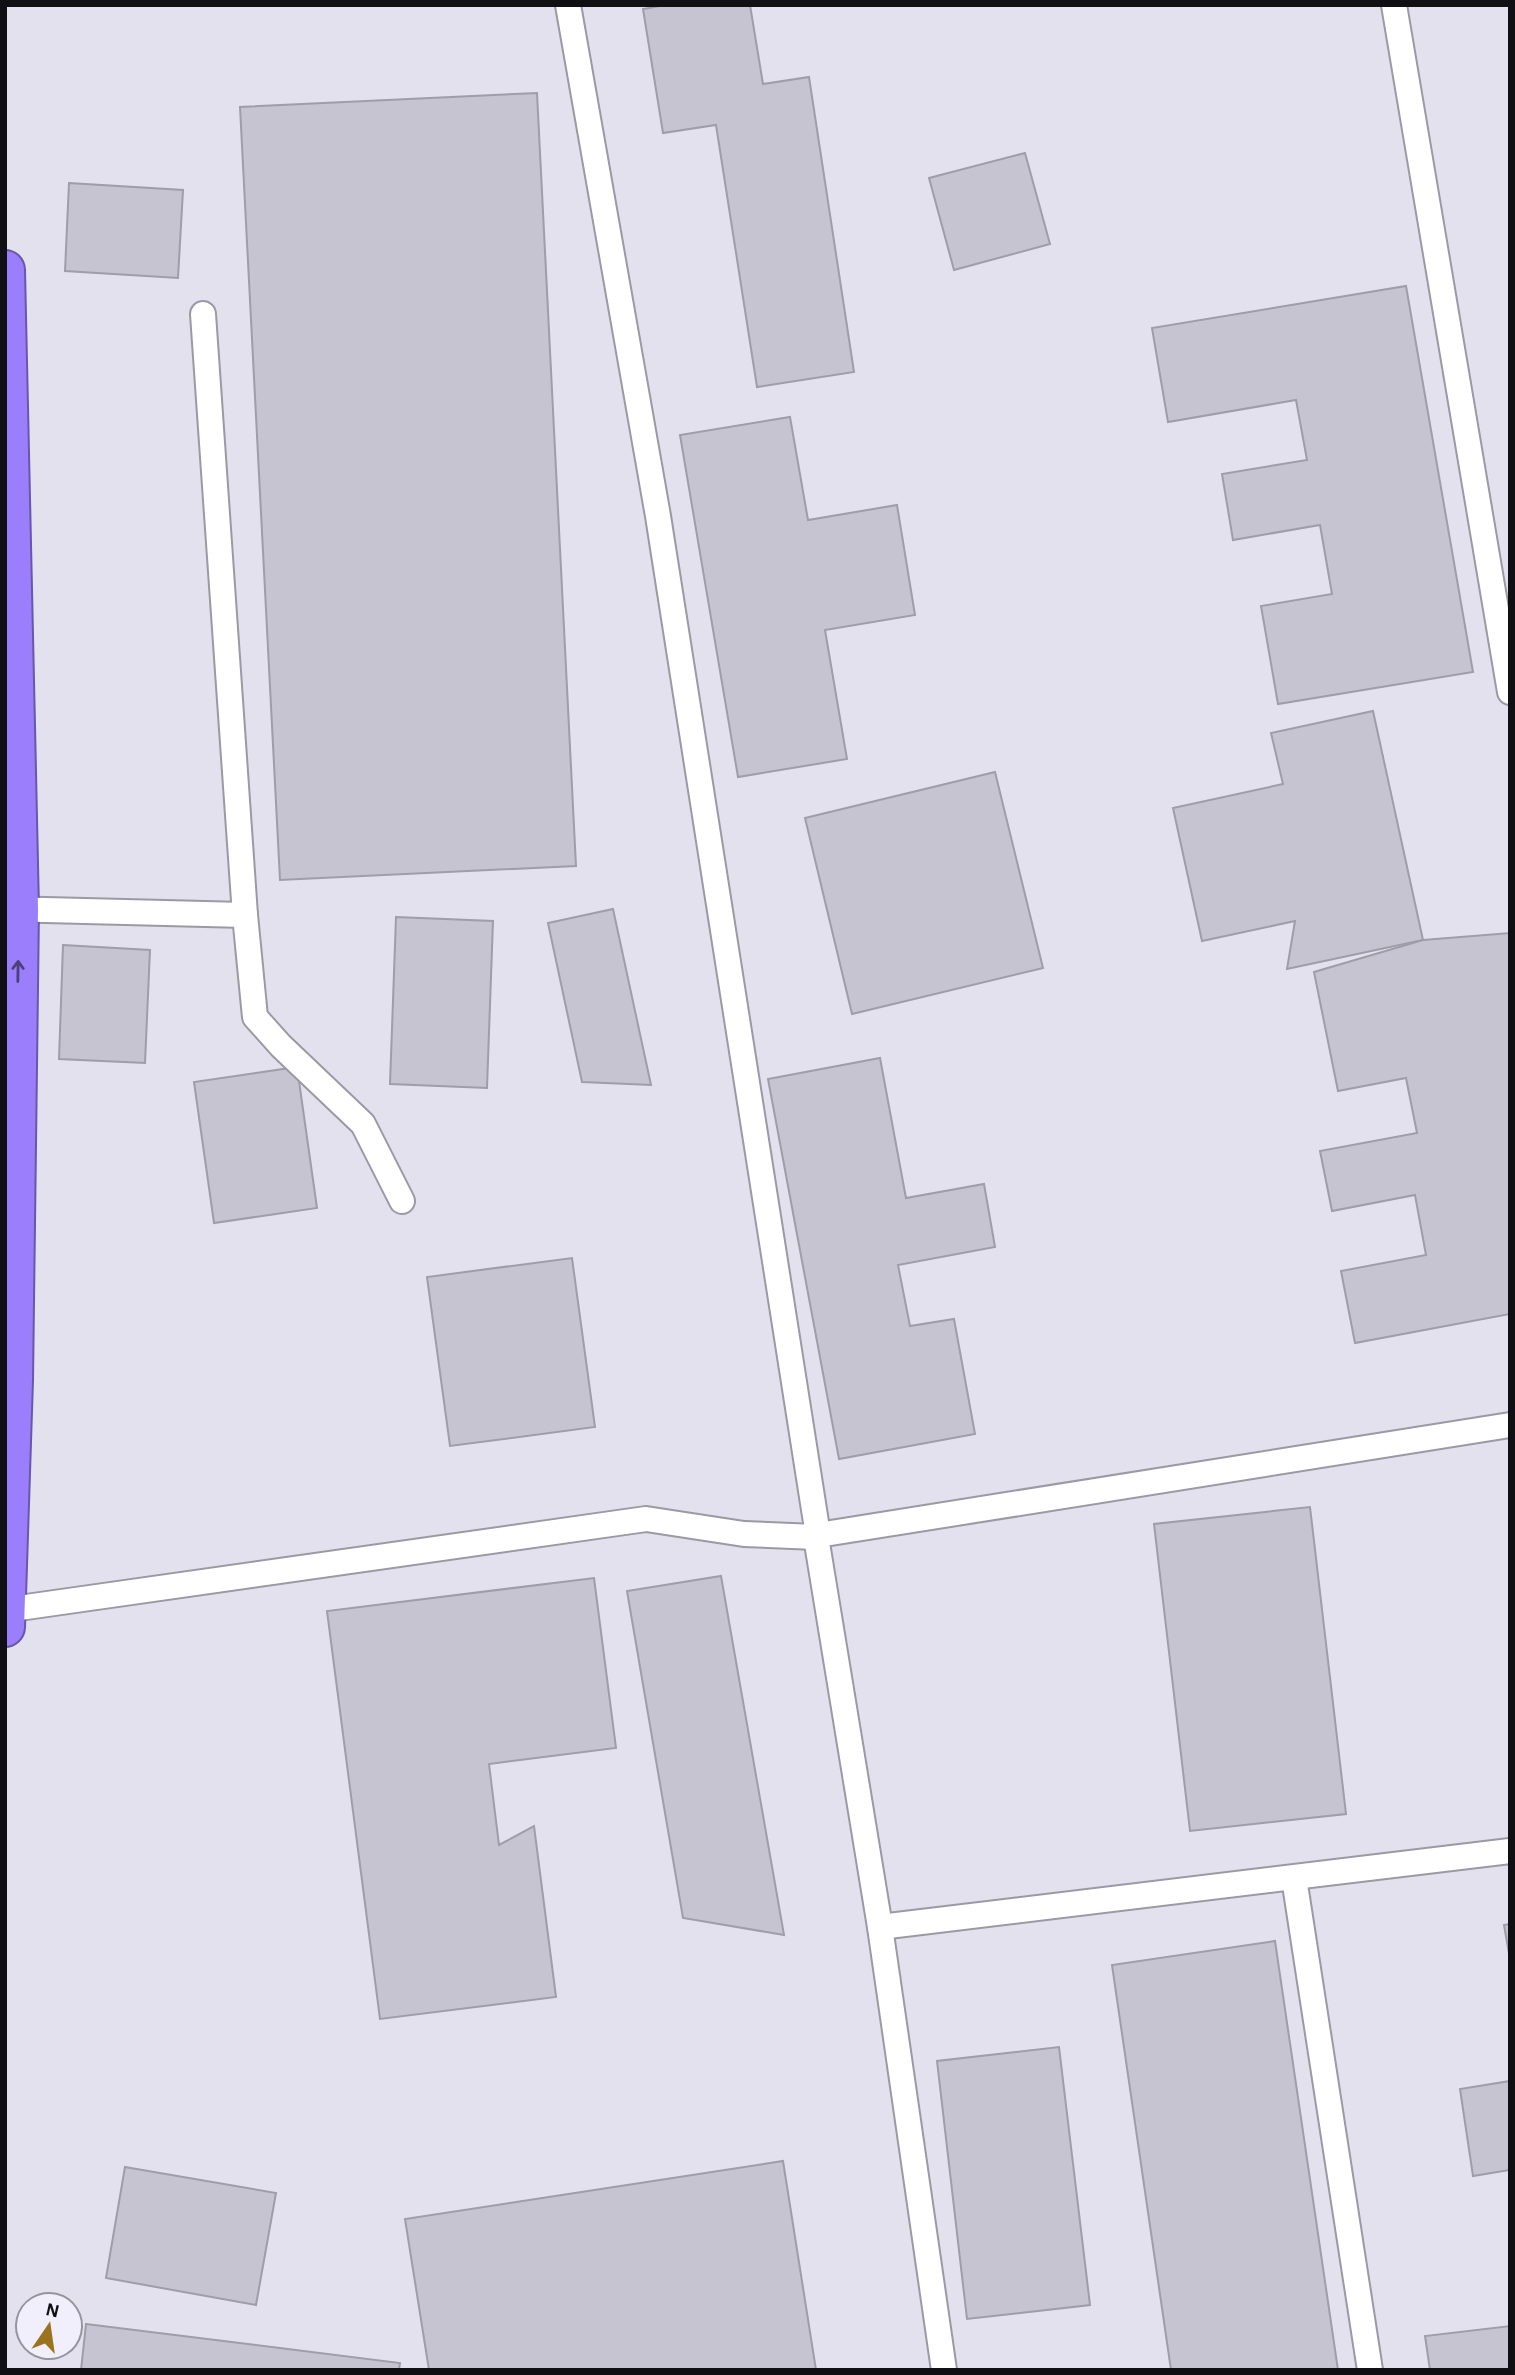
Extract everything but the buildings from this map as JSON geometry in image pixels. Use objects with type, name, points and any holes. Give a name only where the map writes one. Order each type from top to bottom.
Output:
[{"type":"highway","points":[[5,270],[12,909],[6,1616]]},
{"type":"lane","points":[[568,5],[658,516],[880,1927],[944,2370]]},
{"type":"lane","points":[[1394,5],[1510,692]]},
{"type":"lane","points":[[203,314],[245,915],[255,1017],[281,1046],[363,1124],[402,1201]]},
{"type":"lane","points":[[12,909],[245,915]]},
{"type":"lane","points":[[6,1616],[646,1518],[744,1534],[817,1536],[1510,1425]]},
{"type":"lane","points":[[880,1927],[1510,1851]]},
{"type":"lane","points":[[1294,1878],[1370,2370]]}]
